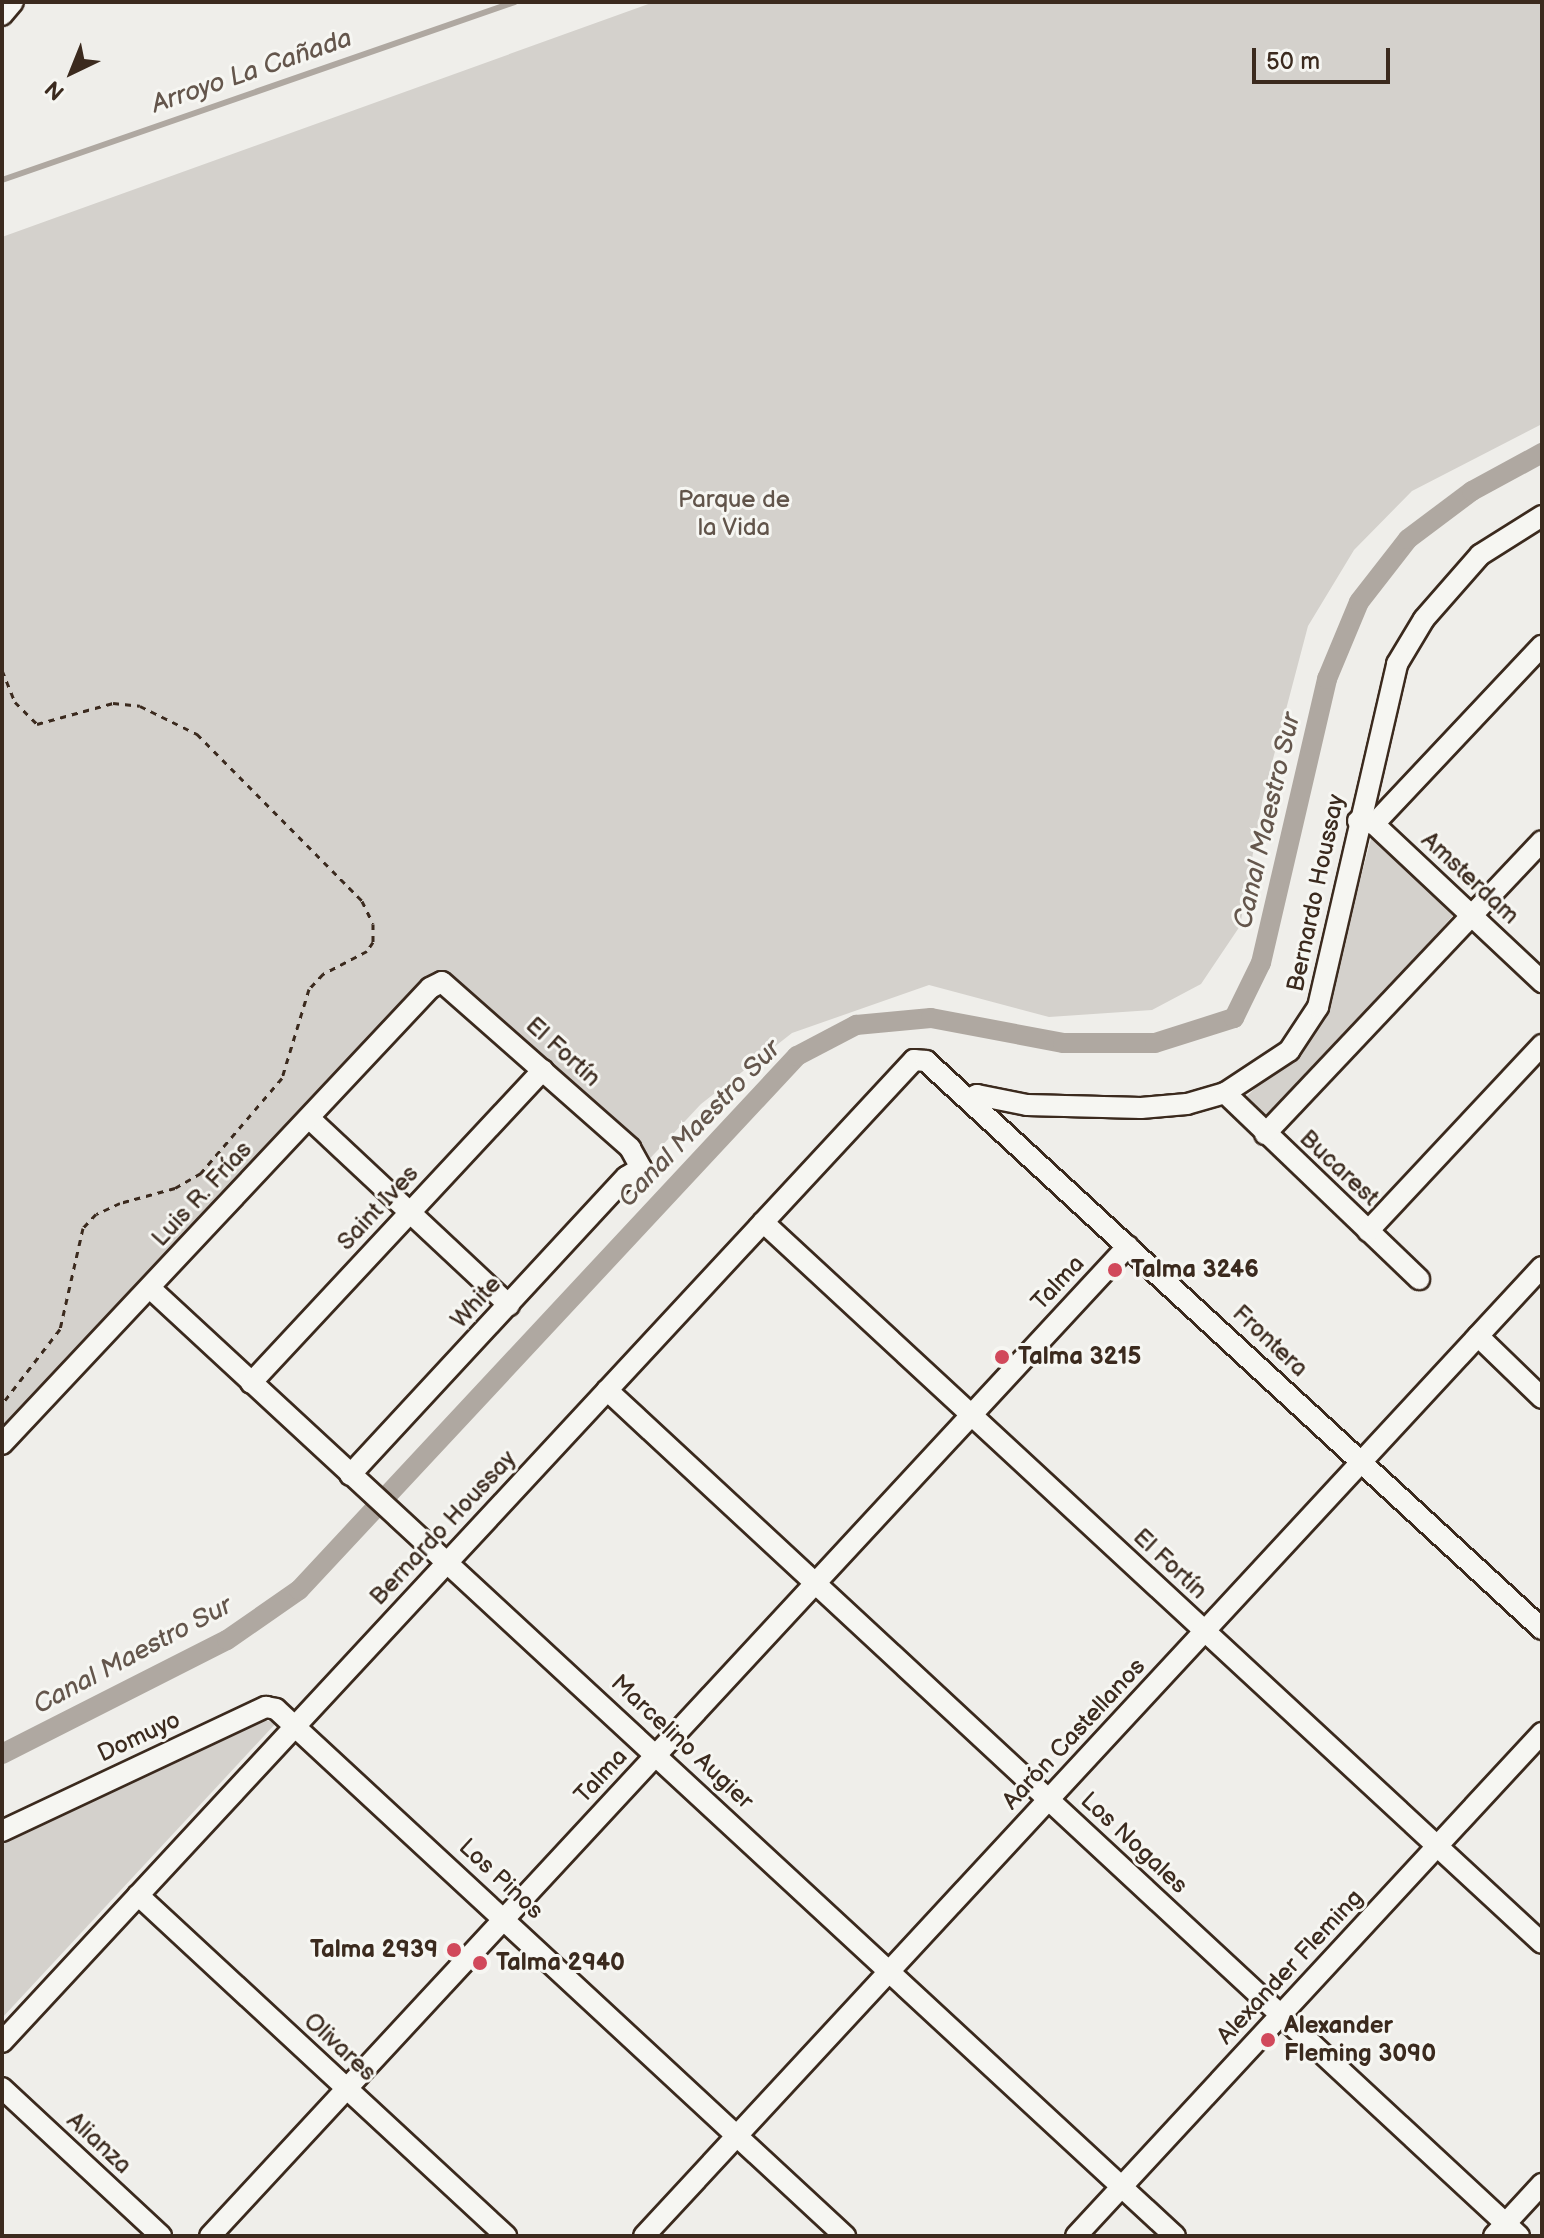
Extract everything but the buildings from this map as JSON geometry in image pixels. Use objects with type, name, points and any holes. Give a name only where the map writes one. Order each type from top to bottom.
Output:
[{"type":"street","points":[[2,15],[13,2]]},
{"type":"street","name":"Bernardo Houssay","points":[[969,1099],[977,1095],[1027,1105],[1141,1108],[1187,1104],[1225,1093],[1274,1065],[1311,1022],[1366,823],[1382,713],[1407,644],[1480,555],[1542,516]]},
{"type":"street","points":[[1366,823],[1542,646]]},
{"type":"street","name":"Amsterdam","points":[[1366,823],[1542,982]]},
{"type":"street","points":[[1265,1134],[1542,841]]},
{"type":"street","name":"El Fortín","points":[[442,982],[630,1148],[641,1168]]},
{"type":"street","name":"Luis R. Frías","points":[[2,1444],[430,988],[442,982]]},
{"type":"street","points":[[1368,1231],[1542,1045]]},
{"type":"street","name":"Bernardo Houssay","points":[[2,2042],[907,1063],[926,1061]]},
{"type":"street","name":"Frontera","points":[[926,1061],[1542,1629]]},
{"type":"street","name":"Saint Ives","points":[[251,1383],[543,1070]]},
{"type":"street","name":"Bucarest","points":[[1225,1093],[1419,1279]]},
{"type":"street","points":[[309,1118],[509,1305]]},
{"type":"street","name":"White","points":[[350,1475],[626,1177],[641,1168]]},
{"type":"street","name":"El Fortín","points":[[763,1222],[1542,1943]]},
{"type":"street","name":"Talma","points":[[210,2236],[1128,1246]]},
{"type":"street","name":"Aarón Castellanos","points":[[644,2236],[1542,1267]]},
{"type":"street","name":"Marcelino Augier","points":[[150,1288],[365,1491],[448,1561],[1175,2236]]},
{"type":"street","points":[[1478,1336],[1542,1398]]},
{"type":"street","name":"Los Nogales","points":[[607,1390],[1281,2015],[1507,2232]]},
{"type":"street","name":"Domuyo","points":[[2,1831],[266,1707],[297,1724]]},
{"type":"street","name":"Los Pinos","points":[[297,1724],[845,2236]]},
{"type":"street","name":"Alexander Fleming","points":[[1076,2236],[1542,1733]]},
{"type":"street","name":"Olivares","points":[[138,1895],[506,2236]]},
{"type":"street","name":"Alianza","points":[[2,2088],[161,2236]]},
{"type":"street","points":[[1507,2232],[1542,2184]]},
{"type":"path","points":[[2,670],[15,702],[37,724],[113,703],[140,706],[197,734],[362,901],[373,924],[373,942],[367,951],[323,974],[309,989],[282,1078],[201,1173],[175,1188],[120,1203],[96,1214],[83,1228],[60,1329],[2,1404]]},
{"type":"green space","name":"Parque de la Vida","points":[[654,2],[1542,2],[1542,424],[1412,491],[1354,550],[1308,626],[1263,797],[1240,926],[1201,984],[1152,1010],[1049,1017],[929,985],[792,1033],[701,1104],[641,1168],[442,982],[2,1444],[2,237]]},
{"type":"green space","points":[[1372,835],[1457,911],[1269,1122],[1243,1100],[1309,1037],[1327,1005]]},
{"type":"green space","points":[[258,1720],[277,1722],[2,2018],[2,1842]]},
{"type":"waterway","name":"Arroyo La Cañada","points":[[2,180],[515,2]]},
{"type":"waterway","name":"Canal Maestro Sur","points":[[2,1754],[227,1640],[299,1590],[797,1056],[856,1025],[931,1018],[1063,1043],[1155,1043],[1234,1018],[1261,963],[1327,679],[1359,602],[1408,539],[1472,491],[1542,453]]},
{"type":"place","name":"Talma 3246","points":[[1115,1270]]},
{"type":"place","name":"Talma 3215","points":[[1002,1357]]},
{"type":"place","name":"Talma 2939","points":[[454,1950]]},
{"type":"place","name":"Talma 2940","points":[[480,1963]]},
{"type":"place","name":"Alexander Fleming 3090","points":[[1268,2040]]}]
